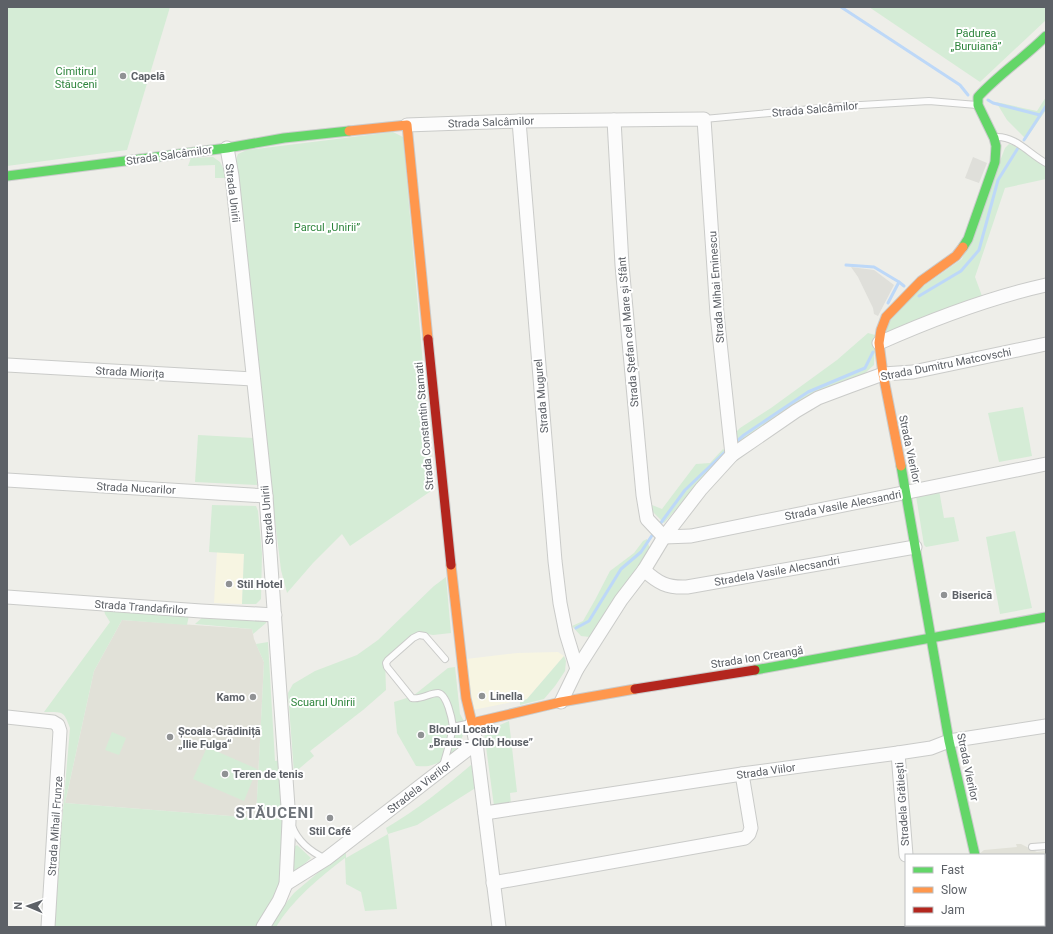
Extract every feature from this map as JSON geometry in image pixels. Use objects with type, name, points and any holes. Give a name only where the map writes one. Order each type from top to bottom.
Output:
[{"type":"street","points":[[978,105],[978,97],[982,92],[994,80],[1032,50],[1046,36]]},
{"type":"street","name":"Strada Vierilor","points":[[975,853],[950,741],[906,492],[883,374],[879,343],[881,330],[886,317],[921,280],[956,256],[968,239],[995,162],[996,146],[994,138],[978,105]]},
{"type":"street","name":"Strada Salcâmilor","points":[[7,176],[227,148],[284,138],[407,125],[519,121],[704,119]]},
{"type":"street","name":"Strada Mihai Eminescu","points":[[704,119],[717,314],[732,455]]},
{"type":"street","name":"Strada Ştefan cel Mare și Sfânt","points":[[614,120],[622,265],[643,494],[647,519],[664,537]]},
{"type":"street","name":"Strada Mugurel","points":[[519,121],[555,561],[560,603],[566,632],[577,669]]},
{"type":"street","name":"Strada Constantin Stamati","points":[[407,125],[444,514],[466,698],[472,723]]},
{"type":"street","name":"Strada Unirii","points":[[227,148],[232,176],[266,496],[289,821],[286,884]]},
{"type":"street","points":[[879,343],[915,327],[970,306],[1046,285]]},
{"type":"street","name":"Strada Dumitru Matcovschi","points":[[561,702],[577,669],[621,600],[644,570],[664,537],[701,489],[732,455],[818,398],[883,374],[913,372],[1046,344]]},
{"type":"street","name":"Strada Miorița","points":[[7,365],[253,379]]},
{"type":"street","name":"Strada Vasile Alecsandri","points":[[664,537],[691,536],[1046,464]]},
{"type":"street","name":"Strada Nucarilor","points":[[7,480],[266,496]]},
{"type":"street","name":"Stradela Vasile Alecsandri","points":[[644,570],[654,579],[664,584],[675,587],[687,587],[915,546]]},
{"type":"street","name":"Strada Trandafirilor","points":[[7,597],[193,611],[274,615]]},
{"type":"street","name":"Strada Ion Creangă","points":[[472,723],[561,702],[662,684],[761,669],[1046,617]]},
{"type":"street","name":"Strada Mihail Frunze","points":[[7,717],[47,720],[58,726],[60,739],[48,927]]},
{"type":"street","points":[[472,723],[486,814],[498,927]]},
{"type":"street","name":"Strada Viilor","points":[[486,814],[742,774],[931,748],[950,741],[1046,726]]},
{"type":"street","name":"Stradela Vierilor","points":[[286,884],[326,859],[476,742]]},
{"type":"street","name":"Stradela Grătiești","points":[[898,753],[906,854]]},
{"type":"street","points":[[493,883],[745,838],[749,834],[751,828],[742,774]]},
{"type":"street","points":[[263,927],[279,901],[286,884]]},
{"type":"lane","name":"Strada Salcâmilor","points":[[704,119],[844,106],[922,102],[978,105]]},
{"type":"lane","points":[[994,138],[1004,137],[1016,142],[1046,163]]},
{"type":"lane","points":[[442,770],[450,745],[453,727],[446,701],[442,695],[438,693],[416,699],[412,698],[387,668],[386,663],[413,638],[419,635],[425,636],[445,659]]},
{"type":"lane","points":[[453,727],[472,723]]},
{"type":"lane","points":[[289,821],[299,839],[316,854],[326,859]]},
{"type":"lane","points":[[1032,847],[1046,846]]},
{"type":"shaded area","points":[[973,157],[987,163],[979,183],[965,178]]},
{"type":"shaded area","points":[[851,267],[874,270],[894,285],[878,316],[874,314],[873,308],[858,277]]},
{"type":"shaded area","points":[[217,552],[244,553],[242,604],[214,603]]},
{"type":"shaded area","name":"Școala-Grădiniță „Ilie Fulga“","points":[[122,620],[252,629],[254,639],[264,662],[256,818],[65,803],[94,671]]},
{"type":"shaded area","points":[[558,652],[564,656],[527,699],[473,710],[466,659],[517,653]]},
{"type":"shaded area","points":[[1016,844],[1021,844],[1037,852],[1046,851],[1046,891],[1045,854],[979,854],[984,850],[1017,847]]},
{"type":"green space","name":"Cimitirul Stăuceni","points":[[7,7],[170,7],[127,150],[7,166]]},
{"type":"green space","name":"Pădurea „Buruiană”","points":[[869,7],[1046,7],[1046,20],[980,82]]},
{"type":"green space","points":[[1046,97],[1046,110],[1026,139],[1007,120],[996,102],[1037,111]]},
{"type":"green space","name":"Parcul „Unirii”","points":[[393,132],[403,137],[434,489],[350,546],[342,534],[313,563],[287,593],[281,570],[256,363],[235,162],[238,154],[247,150]]},
{"type":"green space","points":[[1009,144],[1046,165],[1046,179],[1005,188],[975,277],[982,296],[886,335],[888,323],[918,290],[962,259],[1005,148]]},
{"type":"green space","points":[[213,157],[220,162],[228,178],[215,178],[215,165],[188,166],[191,158]]},
{"type":"green space","points":[[868,333],[875,335],[874,365],[864,374],[812,394],[738,443],[734,434],[740,428],[771,408],[837,360]]},
{"type":"green space","points":[[1023,407],[1032,456],[999,462],[988,413]]},
{"type":"green space","points":[[198,435],[254,438],[257,485],[195,482]]},
{"type":"green space","points":[[723,449],[728,454],[710,471],[664,523],[652,511],[652,505],[662,509],[696,464],[710,463]]},
{"type":"green space","points":[[939,490],[944,518],[954,517],[959,541],[926,547],[924,545],[916,496]]},
{"type":"green space","points":[[212,505],[256,506],[258,511],[262,554],[261,599],[256,604],[242,604],[244,554],[209,552]]},
{"type":"green space","points":[[1015,531],[1032,608],[1000,614],[986,537]]},
{"type":"green space","points":[[647,539],[650,550],[642,562],[590,637],[581,636],[572,626],[583,621],[610,571],[634,553],[643,541]]},
{"type":"green space","name":"Scuarul Unirii","points":[[446,577],[451,633],[433,635],[417,632],[385,659],[386,690],[363,710],[310,751],[314,756],[294,773],[288,693],[293,684],[315,671],[357,655],[378,640],[434,586]]},
{"type":"green space","points":[[104,610],[189,615],[187,625],[122,620],[94,671],[65,803],[256,818],[264,662],[256,644],[268,642],[275,761],[280,760],[281,806],[274,809],[274,818],[283,820],[280,883],[269,905],[255,927],[53,927],[70,728],[62,713],[44,712],[110,622]]},
{"type":"green space","points":[[204,616],[266,619],[266,623],[253,634],[252,629],[195,624]]},
{"type":"green space","points":[[564,656],[566,661],[565,671],[544,699],[520,705],[520,702],[527,699]]},
{"type":"green space","points":[[455,667],[460,714],[466,725],[462,739],[451,755],[445,759],[430,766],[416,766],[397,733],[394,702],[413,696],[448,668]]},
{"type":"green space","points":[[509,721],[517,792],[510,793],[511,804],[494,806],[484,732]]},
{"type":"green space","points":[[112,732],[126,738],[119,755],[105,750]]},
{"type":"green space","name":"Teren de tenis","points":[[207,747],[257,769],[244,801],[193,779]]},
{"type":"green space","points":[[471,765],[474,769],[477,787],[417,825],[388,834],[386,828],[409,814]]},
{"type":"green space","points":[[388,834],[397,909],[365,911],[361,892],[346,884],[345,858],[316,881],[298,898],[276,927],[269,927],[294,893],[346,849],[346,858]]},
{"type":"green space","points":[[297,845],[311,858],[295,872],[293,870],[294,847]]},
{"type":"waterway","points":[[841,7],[960,85],[968,95]]},
{"type":"waterway","points":[[988,100],[993,103],[1040,115]]},
{"type":"waterway","points":[[1024,140],[1046,106]]},
{"type":"waterway","points":[[919,296],[961,271],[979,250],[998,180],[1018,148]]},
{"type":"waterway","points":[[846,265],[874,267],[899,282]]},
{"type":"waterway","points":[[888,303],[899,282],[904,286]]},
{"type":"waterway","points":[[736,442],[808,392],[865,368],[873,352]]},
{"type":"waterway","points":[[660,524],[685,490],[726,451]]},
{"type":"waterway","points":[[576,628],[589,621],[621,569],[641,552],[653,534]]},
{"type":"traffic: fast","points":[[963,247],[968,239],[995,162],[996,146],[994,138],[978,105],[978,97],[994,81],[1046,36]]},
{"type":"traffic: fast","points":[[7,176],[227,148],[284,138],[349,131]]},
{"type":"traffic: fast","points":[[901,466],[949,741],[975,854]]},
{"type":"traffic: fast","points":[[755,670],[1046,617]]},
{"type":"traffic: slow","points":[[349,131],[407,125],[428,339]]},
{"type":"traffic: slow","points":[[901,466],[883,374],[879,343],[881,330],[886,317],[921,281],[956,256],[963,247]]},
{"type":"traffic: slow","points":[[451,565],[466,698],[472,723],[561,702],[635,689]]},
{"type":"traffic: jam","points":[[428,339],[451,565]]},
{"type":"traffic: jam","points":[[635,689],[755,670]]},
{"type":"place","name":"Capelă","points":[[123,76]]},
{"type":"place","name":"Stil Hotel","points":[[229,584]]},
{"type":"place","name":"Biserică","points":[[944,595]]},
{"type":"place","name":"Linella","points":[[482,696]]},
{"type":"place","name":"Kamo","points":[[253,697]]},
{"type":"place","name":"Blocul Locativ „Braus - Club House”","points":[[421,735]]},
{"type":"place","name":"Școala-Grădiniță „Ilie Fulga“","points":[[170,737]]},
{"type":"place","name":"Teren de tenis","points":[[225,774]]},
{"type":"place","name":"Stil Café","points":[[330,818]]},
{"type":"district","name":"STĂUCENI","points":[[275,813]]}]
